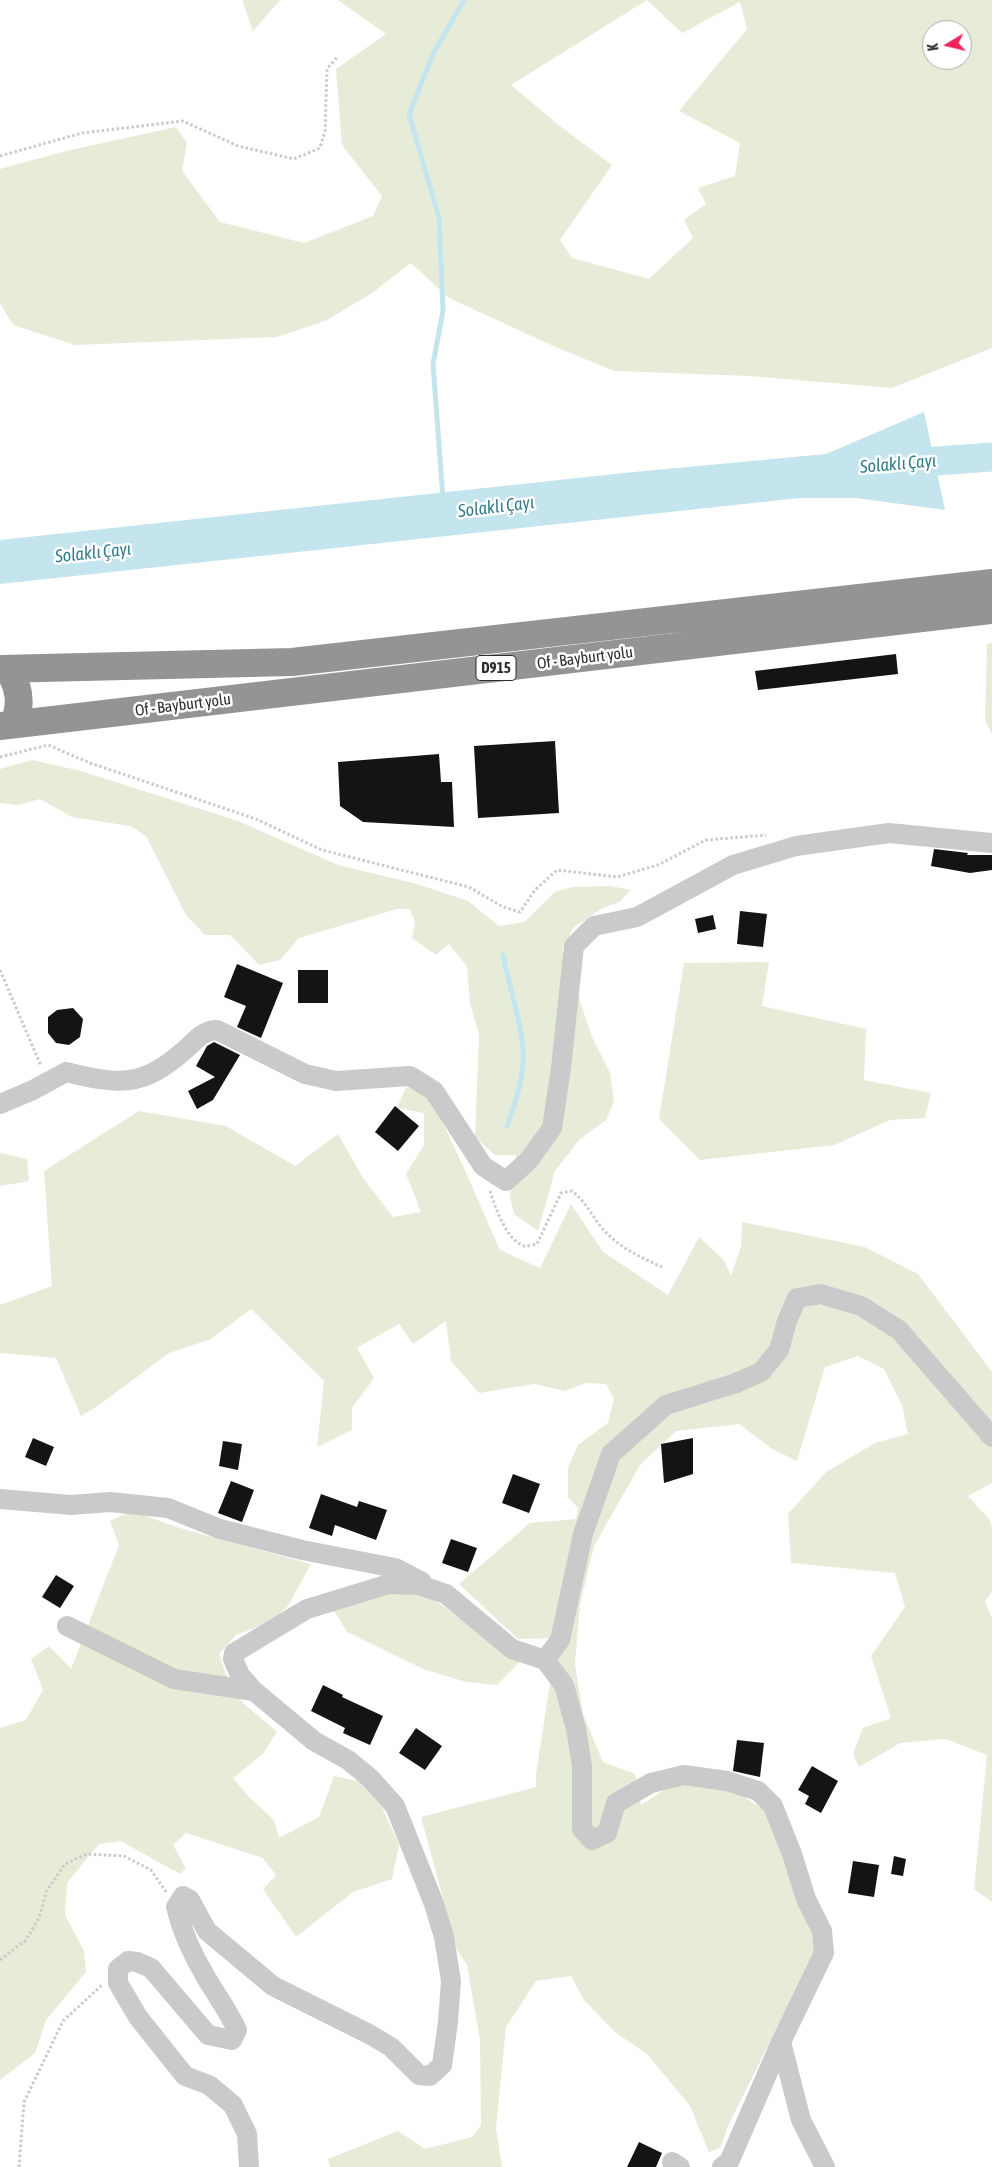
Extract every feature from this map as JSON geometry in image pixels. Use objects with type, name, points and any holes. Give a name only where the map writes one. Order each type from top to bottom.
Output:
[{"type":"highway","name":"Of - Bayburt yolu","points":[[4,669],[292,662],[992,583]]},
{"type":"highway","name":"Of - Bayburt yolu","points":[[7,725],[992,610]]},
{"type":"highway","points":[[4,669],[18,688],[18,712],[7,725]]},
{"type":"street","points":[[0,1104],[66,1072],[100,1080],[136,1081],[169,1064],[207,1030],[218,1030],[305,1074],[336,1081],[410,1076],[434,1091],[483,1166],[506,1181],[529,1160],[552,1128],[561,1068],[574,946],[594,926],[637,917],[733,865],[796,846],[889,833],[992,843]]},
{"type":"street","points":[[545,1660],[560,1640],[583,1534],[611,1454],[666,1406],[736,1383],[762,1372],[779,1350],[786,1321],[797,1298],[821,1294],[861,1306],[899,1330],[992,1437]]},
{"type":"street","points":[[0,1499],[71,1505],[110,1502],[168,1508],[220,1529],[302,1550],[395,1568],[446,1594],[512,1649],[545,1660],[564,1685],[576,1729],[582,1766],[582,1829],[592,1840],[607,1833],[616,1803],[651,1783],[684,1775],[727,1781],[758,1791],[773,1806],[792,1854],[806,1899],[822,1931],[824,1953],[781,2042],[729,2162],[722,2167]]},
{"type":"street","points":[[249,2167],[247,2134],[233,2105],[209,2085],[185,2076],[138,2016],[118,1983],[118,1969],[128,1961],[137,1962],[150,1968],[208,2035],[232,2040],[237,2030],[229,2012],[194,1957],[181,1925],[176,1906],[183,1896],[190,1900],[207,1930],[273,1986],[391,2047],[419,2075],[430,2076],[442,2066],[448,2022],[450,1981],[444,1937],[434,1904],[395,1806],[370,1778],[348,1760],[314,1741],[254,1691],[240,1675],[233,1659],[234,1653],[307,1609],[389,1584],[419,1585],[446,1594]]},
{"type":"street","points":[[67,1626],[174,1679],[254,1691]]},
{"type":"street","points":[[781,2042],[801,2120],[825,2167]]},
{"type":"path","points":[[0,156],[82,133],[183,121],[238,146],[294,159],[320,148],[325,131],[327,69],[338,56]]},
{"type":"path","points":[[0,757],[48,745],[90,763],[256,819],[322,850],[469,887],[503,907],[520,912],[535,890],[557,870],[617,877],[658,865],[706,840],[773,834]]},
{"type":"path","points":[[0,970],[47,1082]]},
{"type":"path","points":[[483,1166],[500,1217],[516,1241],[526,1246],[537,1244],[561,1193],[572,1192],[581,1198],[601,1227],[619,1245],[640,1258],[662,1266]]},
{"type":"path","points":[[0,1960],[26,1940],[39,1918],[47,1890],[65,1864],[87,1854],[124,1856],[151,1870],[176,1906]]},
{"type":"path","points":[[19,2167],[24,2102],[63,2021],[118,1969]]},
{"type":"green space","points":[[242,0],[280,0],[253,31]]},
{"type":"green space","points":[[338,0],[647,0],[992,0],[992,348],[892,388],[750,376],[614,371],[551,345],[449,298],[411,263],[372,293],[327,320],[277,337],[75,345],[13,325],[0,303],[0,169],[66,151],[176,127],[187,143],[182,171],[220,222],[304,243],[373,216],[382,196],[342,145],[336,69],[386,34]],"holes":[[[647,0],[682,33],[740,2],[747,29],[679,111],[740,143],[735,176],[698,188],[706,204],[684,220],[693,238],[649,279],[572,258],[560,240],[612,165],[556,123],[511,85]]]},
{"type":"green space","points":[[992,643],[992,735],[985,720],[987,644]]},
{"type":"green space","points":[[32,760],[81,771],[238,821],[338,865],[417,884],[468,901],[499,926],[524,922],[555,892],[572,887],[610,886],[631,890],[619,902],[603,908],[574,927],[562,949],[592,1037],[610,1073],[614,1102],[606,1120],[580,1139],[555,1171],[538,1231],[514,1214],[510,1197],[516,1155],[495,1155],[475,1137],[479,1035],[470,1003],[467,966],[449,944],[436,955],[412,938],[415,922],[410,909],[397,909],[299,938],[280,960],[259,965],[230,935],[205,935],[186,915],[146,836],[130,826],[72,817],[40,799],[18,805],[0,803],[0,769]]},
{"type":"green space","points":[[769,962],[762,1006],[866,1029],[864,1080],[931,1093],[925,1118],[890,1120],[834,1145],[700,1160],[659,1119],[684,963]]},
{"type":"green space","points":[[406,1087],[429,1093],[500,1250],[540,1268],[571,1204],[603,1252],[668,1295],[699,1237],[723,1259],[731,1275],[741,1247],[742,1222],[865,1247],[918,1274],[992,1372],[992,1483],[968,1496],[990,1520],[992,1529],[992,1592],[985,1601],[992,1618],[992,1902],[974,1889],[987,1755],[946,1739],[900,1743],[859,1767],[853,1754],[863,1728],[891,1718],[871,1656],[905,1607],[895,1573],[791,1563],[788,1514],[826,1472],[875,1443],[908,1434],[902,1405],[884,1369],[858,1356],[825,1367],[797,1461],[772,1449],[739,1424],[676,1431],[640,1465],[594,1546],[580,1605],[575,1664],[583,1714],[603,1762],[635,1774],[641,1805],[677,1782],[727,1786],[766,1811],[797,1889],[817,1947],[729,2124],[720,2148],[709,2152],[690,2106],[647,2054],[615,2032],[584,2000],[571,1976],[536,1981],[506,2027],[496,2128],[502,2167],[330,2167],[328,2159],[398,2131],[425,2149],[472,2137],[481,2125],[480,2040],[467,1965],[457,1950],[421,1817],[536,1787],[536,1774],[557,1638],[518,1639],[459,1584],[530,1523],[576,1519],[578,1508],[568,1497],[568,1468],[578,1445],[608,1423],[614,1399],[606,1384],[587,1383],[565,1391],[534,1384],[479,1393],[451,1361],[446,1321],[413,1344],[399,1324],[357,1348],[374,1378],[352,1408],[352,1430],[317,1447],[324,1381],[251,1309],[211,1339],[169,1353],[95,1408],[81,1416],[56,1358],[0,1353],[0,1305],[52,1286],[44,1171],[139,1111],[226,1126],[295,1166],[338,1134],[363,1178],[393,1217],[421,1212],[406,1174],[424,1145],[424,1113],[397,1108]]},
{"type":"green space","points":[[0,1153],[27,1159],[29,1181],[0,1186]]},
{"type":"green space","points":[[131,1511],[183,1529],[311,1564],[288,1606],[271,1622],[236,1635],[219,1654],[226,1674],[242,1702],[277,1732],[263,1754],[233,1778],[248,1796],[274,1820],[279,1838],[319,1817],[334,1776],[361,1782],[382,1807],[399,1845],[392,1879],[353,1892],[296,1937],[263,1889],[276,1875],[263,1858],[186,1833],[173,1845],[186,1868],[180,1874],[121,1841],[99,1844],[67,1883],[65,1915],[84,1951],[86,1972],[46,2020],[35,2053],[0,2080],[0,1728],[26,1720],[43,1690],[31,1659],[49,1646],[71,1669],[119,1545],[110,1521]]},
{"type":"green space","points":[[402,1591],[429,1596],[520,1662],[497,1685],[466,1682],[423,1669],[347,1632],[333,1609]]},
{"type":"water","points":[[924,412],[945,510],[856,498],[800,498],[0,584],[0,540],[624,473],[826,454]]},
{"type":"building","points":[[896,654],[898,674],[758,690],[755,671]]},
{"type":"building","points":[[555,741],[559,813],[478,818],[474,746]]},
{"type":"building","points":[[439,754],[441,782],[452,782],[454,827],[363,822],[340,806],[338,762]]},
{"type":"building","points":[[934,849],[968,853],[967,855],[992,855],[992,870],[970,873],[931,866]]},
{"type":"building","points":[[740,911],[767,914],[763,947],[737,944]]},
{"type":"building","points":[[713,915],[716,929],[698,933],[695,919]]},
{"type":"building","points":[[237,964],[283,983],[261,1038],[237,1027],[246,1006],[224,997]]},
{"type":"building","points":[[298,970],[328,970],[328,1003],[298,1003]]},
{"type":"building","points":[[73,1008],[83,1019],[80,1037],[69,1045],[56,1043],[48,1033],[48,1017],[57,1010]]},
{"type":"building","points":[[214,1042],[240,1055],[213,1100],[197,1109],[188,1091],[215,1077],[196,1066],[207,1046]]},
{"type":"building","points":[[395,1106],[419,1126],[398,1151],[375,1132]]},
{"type":"building","points":[[33,1438],[54,1447],[46,1466],[25,1457]]},
{"type":"building","points":[[693,1438],[693,1474],[664,1483],[661,1444]]},
{"type":"building","points":[[223,1441],[242,1444],[238,1470],[219,1466]]},
{"type":"building","points":[[513,1474],[540,1484],[529,1513],[502,1503]]},
{"type":"building","points":[[231,1481],[254,1490],[242,1522],[218,1513]]},
{"type":"building","points":[[321,1494],[357,1507],[359,1501],[387,1510],[376,1540],[335,1525],[332,1536],[309,1528]]},
{"type":"building","points":[[451,1539],[477,1548],[468,1572],[442,1563]]},
{"type":"building","points":[[56,1575],[74,1586],[60,1608],[42,1597]]},
{"type":"building","points":[[323,1685],[343,1695],[342,1697],[383,1716],[370,1745],[343,1733],[345,1728],[311,1711]]},
{"type":"building","points":[[416,1728],[442,1746],[425,1770],[399,1753]]},
{"type":"building","points":[[737,1740],[764,1743],[760,1777],[733,1771]]},
{"type":"building","points":[[812,1766],[838,1781],[821,1813],[805,1804],[809,1796],[798,1790]]},
{"type":"building","points":[[894,1856],[906,1859],[903,1876],[891,1874]]},
{"type":"building","points":[[853,1861],[879,1865],[874,1897],[848,1893]]},
{"type":"building","points":[[639,2142],[662,2153],[656,2167],[627,2167]]},
{"type":"waterway","points":[[443,499],[433,364],[443,311],[439,218],[409,114],[433,54],[464,0]]},
{"type":"waterway","name":"Solaklı Çayı","points":[[897,464],[992,457]]},
{"type":"waterway","points":[[503,955],[522,1037],[523,1050],[519,1087],[507,1126]]}]
